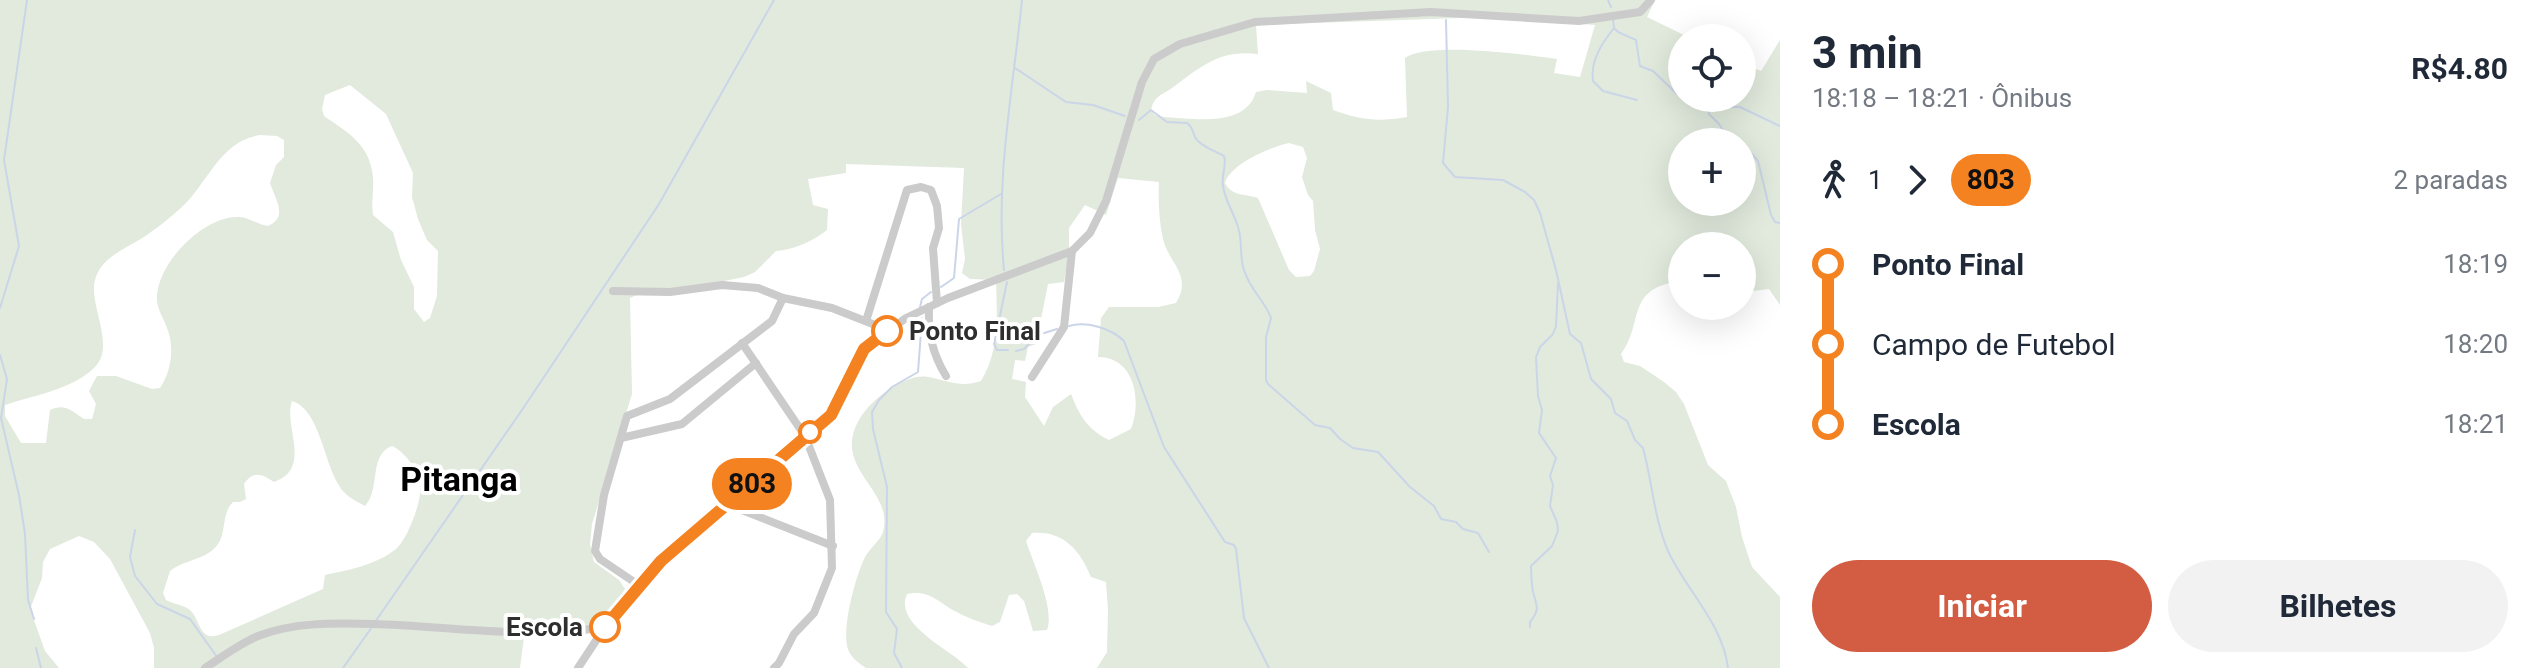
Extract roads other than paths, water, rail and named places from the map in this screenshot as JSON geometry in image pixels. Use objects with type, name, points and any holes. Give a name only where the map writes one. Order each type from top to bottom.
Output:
[{"type":"street","points":[[578,668],[605,627],[661,561],[831,415],[864,349],[888,330],[933,305],[1072,251],[1090,233],[1099,219],[1126,142],[1142,82],[1154,59],[1180,44],[1255,22],[1431,12],[1579,21],[1640,12],[1651,0]]},
{"type":"street","points":[[866,321],[907,190],[913,187],[931,190],[937,206],[939,228],[933,248],[933,305],[928,328],[934,356],[946,376]]},
{"type":"street","points":[[1032,377],[1064,327],[1072,251]]},
{"type":"street","points":[[613,291],[670,292],[722,285],[758,288],[783,298],[832,308],[888,330]]},
{"type":"street","points":[[640,586],[600,559],[595,551],[604,495],[627,416],[670,399],[772,321],[783,298]]},
{"type":"street","points":[[742,343],[805,436],[830,500],[832,568],[814,613],[794,634],[780,666]]},
{"type":"street","points":[[621,438],[682,424],[756,363]]},
{"type":"street","points":[[729,505],[833,546]]},
{"type":"street","points":[[205,668],[257,636],[317,624],[539,632],[605,627]]},
{"type":"waterway","points":[[0,308],[19,246],[4,160],[27,0]]},
{"type":"waterway","points":[[375,622],[522,410],[659,204],[774,0]]},
{"type":"waterway","points":[[1004,270],[1003,168],[1022,0]]},
{"type":"waterway","points":[[1608,0],[1611,7]]},
{"type":"waterway","points":[[1446,20],[1448,107],[1443,163],[1455,177],[1503,180],[1534,200],[1556,270],[1570,334],[1581,343],[1591,379],[1611,399],[1615,413],[1627,421],[1635,440],[1643,448],[1659,526],[1668,551],[1712,622],[1725,652],[1728,668]]},
{"type":"waterway","points":[[1613,20],[1614,28],[1595,59],[1593,81],[1603,91],[1637,100]]},
{"type":"waterway","points":[[1614,28],[1636,40],[1640,66],[1653,71],[1668,85]]},
{"type":"waterway","points":[[1015,68],[1066,102],[1093,105],[1125,116]]},
{"type":"waterway","points":[[1139,120],[1151,110],[1167,122],[1187,123],[1198,141],[1224,156],[1223,186],[1239,232],[1244,270],[1271,318],[1266,337],[1268,384],[1315,425],[1330,428],[1353,448],[1378,452],[1410,487],[1434,506],[1441,519],[1456,522],[1463,529],[1478,533],[1489,552]]},
{"type":"waterway","points":[[1709,112],[1721,128]]},
{"type":"waterway","points":[[1751,112],[1780,126]]},
{"type":"waterway","points":[[1756,159],[1771,215],[1775,222],[1780,223]]},
{"type":"waterway","points":[[941,287],[954,278],[959,219],[1001,194]]},
{"type":"waterway","points":[[1007,282],[994,344],[997,350],[1008,350]]},
{"type":"waterway","points":[[1530,627],[1537,608],[1531,566],[1552,546],[1558,531],[1550,506],[1553,485],[1550,476],[1556,458],[1539,433],[1542,410],[1536,357],[1556,326],[1558,283]]},
{"type":"waterway","points":[[920,307],[922,299],[931,292]]},
{"type":"waterway","points":[[902,668],[894,653],[897,629],[886,612],[887,487],[872,412],[892,387],[918,372],[922,318]]},
{"type":"waterway","points":[[1069,326],[1083,324],[1098,327],[1124,341],[1164,447],[1225,542],[1236,549],[1244,618],[1269,668]]},
{"type":"waterway","points":[[1016,351],[1024,349],[1038,335],[1057,329]]},
{"type":"waterway","points":[[0,355],[7,379],[1,418],[19,495],[25,534],[28,600],[34,619]]},
{"type":"waterway","points":[[135,530],[130,557],[135,576],[157,604],[190,619],[217,657]]},
{"type":"waterway","points":[[343,668],[372,627]]},
{"type":"waterway","points":[[36,648],[41,668]]},
{"type":"place","name":"Ponto Final","points":[[887,331]]},
{"type":"place","name":"Escola","points":[[605,627]]},
{"type":"district","name":"Pitanga","points":[[459,479]]}]
